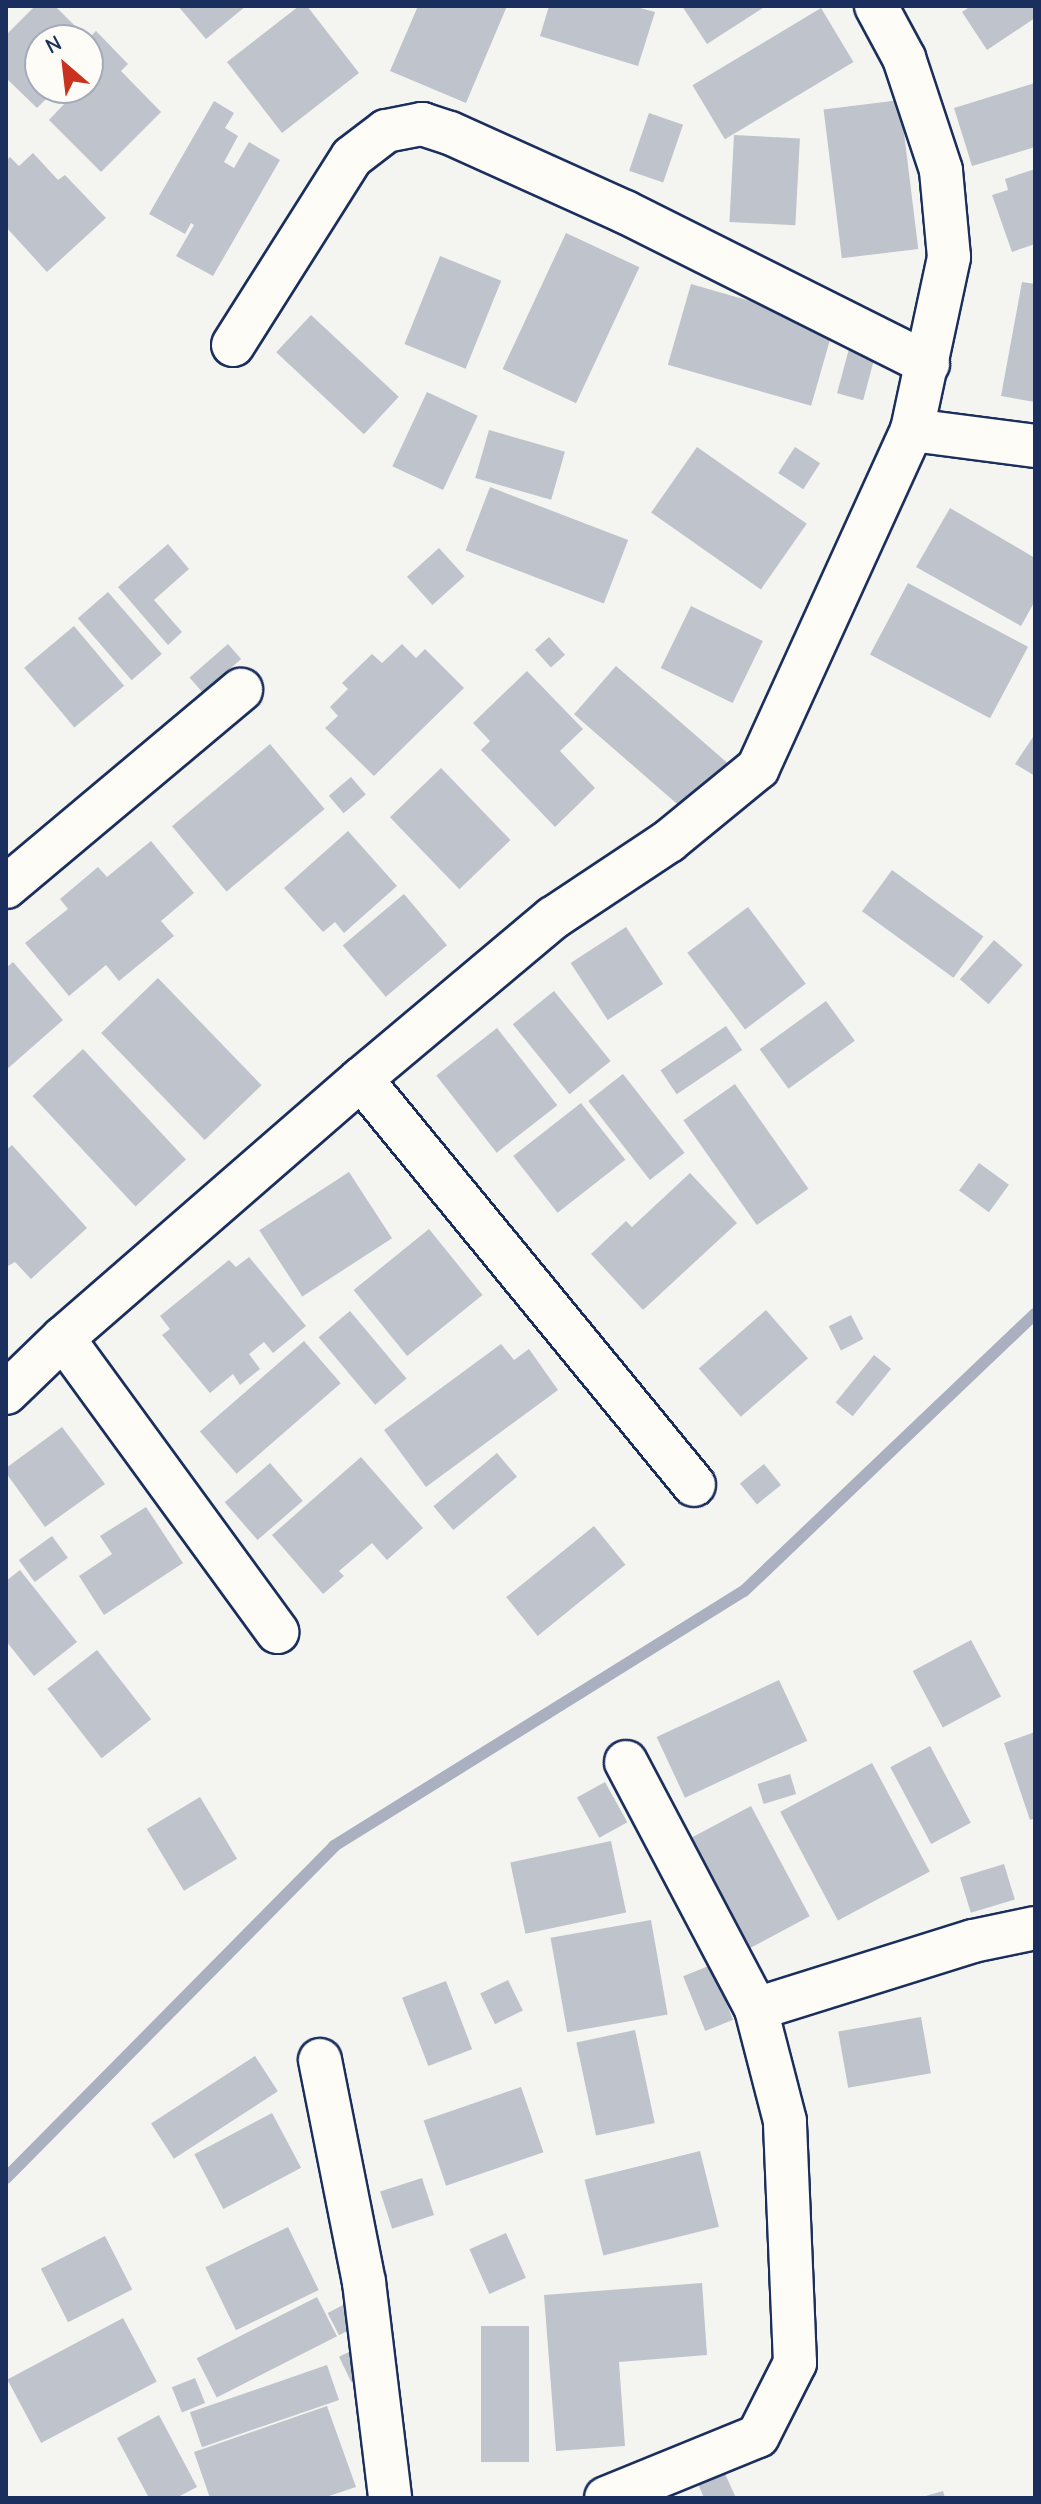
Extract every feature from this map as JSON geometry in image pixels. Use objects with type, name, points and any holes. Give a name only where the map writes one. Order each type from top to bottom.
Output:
[{"type":"street","points":[[6,1393],[63,1338],[361,1079],[553,918],[669,841],[758,768],[912,430],[949,257],[941,170],[904,58],[876,6]]},
{"type":"street","points":[[233,345],[352,157],[386,131],[422,124],[625,212],[928,364]]},
{"type":"street","points":[[912,430],[1035,446]]},
{"type":"street","points":[[6,887],[241,690]]},
{"type":"street","points":[[361,1079],[694,1485]]},
{"type":"street","points":[[63,1338],[277,1632]]},
{"type":"street","points":[[606,2498],[758,2436],[795,2363],[785,2121],[756,2009],[626,1762]]},
{"type":"street","points":[[756,2009],[973,1941],[1035,1928]]},
{"type":"street","points":[[320,2060],[364,2282],[390,2498]]},
{"type":"building","points":[[35,6],[55,6],[73,24],[24,24],[24,95],[6,78],[6,35]]},
{"type":"building","points":[[178,6],[246,6],[206,39]]},
{"type":"building","points":[[299,6],[307,6],[359,73],[282,133],[227,62]]},
{"type":"building","points":[[418,6],[507,6],[466,103],[390,71]]},
{"type":"building","points":[[549,6],[633,6],[655,12],[638,66],[540,36]]},
{"type":"building","points":[[682,6],[766,6],[707,44]]},
{"type":"building","points":[[971,6],[1035,6],[1035,18],[987,50],[962,12]]},
{"type":"building","points":[[821,8],[853,62],[725,139],[692,85]]},
{"type":"building","points":[[104,39],[128,64],[121,71],[161,112],[101,172],[49,120],[64,104],[104,104]]},
{"type":"building","points":[[1035,83],[1035,147],[972,166],[954,108]]},
{"type":"building","points":[[900,100],[918,249],[842,258],[824,109]]},
{"type":"building","points":[[214,101],[234,113],[225,128],[238,136],[224,162],[234,168],[249,142],[280,160],[213,276],[176,256],[194,225],[191,223],[185,234],[149,214]]},
{"type":"building","points":[[649,113],[683,125],[663,182],[629,171]]},
{"type":"building","points":[[734,135],[800,138],[795,225],[729,222]]},
{"type":"building","points":[[33,153],[58,180],[65,175],[106,218],[47,272],[6,227],[6,161],[10,157],[19,166]]},
{"type":"building","points":[[1035,169],[1035,244],[1012,252],[992,195],[1008,190],[1005,179]]},
{"type":"building","points":[[566,233],[639,267],[576,403],[503,369]]},
{"type":"building","points":[[440,256],[501,281],[466,369],[404,344]]},
{"type":"building","points":[[1022,282],[1035,284],[1035,402],[1001,396]]},
{"type":"building","points":[[691,284],[834,325],[811,406],[668,365]]},
{"type":"building","points":[[311,315],[399,397],[364,434],[276,352]]},
{"type":"building","points":[[850,345],[876,352],[863,400],[837,393]]},
{"type":"building","points":[[427,392],[478,416],[443,490],[392,466]]},
{"type":"building","points":[[489,430],[565,452],[551,500],[475,478]]},
{"type":"building","points":[[697,447],[807,524],[761,589],[651,513]]},
{"type":"building","points":[[795,447],[820,463],[803,489],[778,473]]},
{"type":"building","points":[[490,487],[628,540],[604,604],[466,550]]},
{"type":"building","points":[[950,508],[1035,558],[1035,601],[1021,626],[916,567]]},
{"type":"building","points":[[168,544],[189,569],[154,600],[182,632],[168,645],[118,587]]},
{"type":"building","points":[[439,548],[464,576],[432,605],[407,577]]},
{"type":"building","points":[[908,583],[1028,647],[990,718],[870,655]]},
{"type":"building","points":[[108,592],[162,654],[132,680],[78,618]]},
{"type":"building","points":[[691,606],[763,641],[733,703],[661,668]]},
{"type":"building","points":[[74,626],[124,686],[74,728],[24,668]]},
{"type":"building","points":[[549,637],[565,655],[551,668],[535,650]]},
{"type":"building","points":[[228,644],[241,659],[203,693],[190,677]]},
{"type":"building","points":[[402,644],[416,658],[425,649],[464,688],[374,776],[325,728],[338,716],[330,707],[348,689],[342,683],[372,654],[382,663]]},
{"type":"building","points":[[616,666],[727,762],[685,811],[574,714]]},
{"type":"building","points":[[527,671],[583,729],[560,751],[595,788],[555,827],[481,750],[490,741],[473,723]]},
{"type":"building","points":[[1035,734],[1035,776],[1015,764]]},
{"type":"building","points":[[270,744],[325,809],[227,891],[172,826]]},
{"type":"building","points":[[441,768],[510,840],[459,889],[390,817]]},
{"type":"building","points":[[351,777],[366,795],[344,813],[329,796]]},
{"type":"building","points":[[348,831],[397,886],[344,933],[335,922],[323,932],[284,888]]},
{"type":"building","points":[[151,841],[194,893],[161,921],[174,936],[119,981],[106,965],[69,996],[25,943],[68,909],[60,899],[98,867],[107,877]]},
{"type":"building","points":[[892,870],[983,936],[953,978],[862,911]]},
{"type":"building","points":[[404,894],[447,945],[386,997],[343,945]]},
{"type":"building","points":[[748,907],[806,984],[745,1029],[687,953]]},
{"type":"building","points":[[626,927],[663,984],[608,1020],[571,963]]},
{"type":"building","points":[[994,940],[1023,965],[989,1004],[960,979]]},
{"type":"building","points":[[13,962],[63,1020],[6,1070],[6,968]]},
{"type":"building","points":[[158,978],[262,1085],[205,1140],[101,1033]]},
{"type":"building","points":[[554,991],[611,1061],[569,1094],[513,1024]]},
{"type":"building","points":[[826,1001],[855,1041],[788,1089],[760,1049]]},
{"type":"building","points":[[726,1026],[742,1050],[677,1094],[661,1070]]},
{"type":"building","points":[[497,1028],[557,1105],[497,1153],[436,1075]]},
{"type":"building","points":[[83,1049],[186,1159],[136,1206],[33,1096]]},
{"type":"building","points":[[623,1074],[685,1153],[650,1180],[588,1101]]},
{"type":"building","points":[[735,1084],[808,1189],[757,1225],[683,1120]]},
{"type":"building","points":[[581,1103],[625,1160],[558,1213],[513,1156]]},
{"type":"building","points":[[12,1145],[87,1228],[31,1279],[15,1262],[6,1267],[6,1150]]},
{"type":"building","points":[[979,1163],[1009,1185],[989,1212],[959,1191]]},
{"type":"building","points":[[349,1172],[392,1238],[302,1297],[259,1230]]},
{"type":"building","points":[[690,1173],[737,1223],[643,1310],[591,1254],[626,1221],[632,1227]]},
{"type":"building","points":[[429,1229],[482,1295],[407,1356],[354,1290]]},
{"type":"building","points":[[249,1257],[306,1326],[273,1353],[264,1342],[249,1354],[260,1369],[240,1385],[233,1374],[210,1393],[162,1335],[170,1329],[160,1316],[229,1260],[236,1267]]},
{"type":"building","points":[[766,1310],[808,1358],[741,1417],[699,1368]]},
{"type":"building","points":[[350,1311],[407,1378],[375,1405],[319,1337]]},
{"type":"building","points":[[851,1315],[863,1339],[841,1350],[829,1326]]},
{"type":"building","points":[[304,1341],[341,1383],[237,1474],[200,1432]]},
{"type":"building","points":[[501,1344],[514,1360],[529,1349],[558,1390],[426,1487],[384,1430]]},
{"type":"building","points":[[874,1355],[891,1369],[853,1416],[836,1402]]},
{"type":"building","points":[[62,1427],[105,1484],[45,1527],[6,1473],[6,1468]]},
{"type":"building","points":[[497,1453],[517,1477],[453,1530],[433,1506]]},
{"type":"building","points":[[361,1457],[423,1528],[387,1560],[372,1543],[339,1571],[344,1576],[323,1594],[272,1535]]},
{"type":"building","points":[[270,1463],[303,1501],[258,1540],[225,1502]]},
{"type":"building","points":[[764,1464],[781,1485],[757,1504],[740,1484]]},
{"type":"building","points":[[146,1507],[183,1563],[104,1615],[79,1576],[112,1554],[100,1536]]},
{"type":"building","points":[[594,1526],[625,1565],[538,1636],[506,1597]]},
{"type":"building","points":[[52,1536],[68,1558],[35,1582],[19,1560]]},
{"type":"building","points":[[20,1570],[77,1642],[34,1676],[6,1641],[6,1581]]},
{"type":"building","points":[[971,1640],[1001,1697],[943,1727],[913,1671]]},
{"type":"building","points":[[97,1650],[151,1719],[102,1758],[47,1689]]},
{"type":"building","points":[[779,1680],[807,1741],[685,1798],[657,1737]]},
{"type":"building","points":[[1035,1732],[1035,1818],[1030,1820],[1004,1743]]},
{"type":"building","points":[[930,1746],[971,1823],[931,1844],[890,1767]]},
{"type":"building","points":[[872,1763],[930,1872],[838,1920],[780,1812]]},
{"type":"building","points":[[790,1774],[796,1794],[764,1804],[757,1784]]},
{"type":"building","points":[[605,1782],[627,1822],[599,1838],[577,1798]]},
{"type":"building","points":[[200,1797],[237,1859],[184,1891],[147,1829]]},
{"type":"building","points":[[751,1806],[810,1916],[751,1948],[692,1837]]},
{"type":"building","points":[[611,1841],[626,1912],[525,1934],[510,1862]]},
{"type":"building","points":[[1004,1864],[1015,1899],[971,1913],[960,1877]]},
{"type":"building","points":[[651,1920],[668,2015],[567,2032],[551,1938]]},
{"type":"building","points":[[711,1965],[733,2020],[705,2031],[683,1976]]},
{"type":"building","points":[[508,1980],[523,2011],[495,2024],[480,1994]]},
{"type":"building","points":[[446,1981],[472,2049],[428,2066],[402,1998]]},
{"type":"building","points":[[921,2017],[931,2073],[848,2088],[838,2032]]},
{"type":"building","points":[[635,2030],[655,2123],[596,2135],[576,2042]]},
{"type":"building","points":[[255,2056],[278,2091],[174,2159],[151,2124]]},
{"type":"building","points":[[521,2087],[543,2152],[446,2186],[424,2121]]},
{"type":"building","points":[[272,2113],[301,2168],[223,2209],[194,2154]]},
{"type":"building","points":[[700,2151],[719,2227],[603,2255],[585,2180]]},
{"type":"building","points":[[422,2178],[434,2215],[392,2229],[380,2192]]},
{"type":"building","points":[[288,2227],[319,2290],[236,2330],[205,2267]]},
{"type":"building","points":[[506,2233],[526,2278],[489,2294],[469,2249]]},
{"type":"building","points":[[105,2236],[132,2289],[68,2322],[41,2269]]},
{"type":"building","points":[[702,2283],[707,2355],[619,2362],[625,2446],[556,2451],[544,2295]]},
{"type":"building","points":[[317,2297],[337,2336],[217,2397],[197,2358]]},
{"type":"building","points":[[349,2302],[360,2324],[339,2335],[328,2313]]},
{"type":"building","points":[[123,2318],[157,2382],[41,2443],[7,2380]]},
{"type":"building","points":[[481,2326],[529,2326],[529,2462],[481,2462]]},
{"type":"building","points":[[357,2348],[369,2373],[351,2382],[339,2357]]},
{"type":"building","points":[[327,2365],[339,2400],[202,2447],[190,2412]]},
{"type":"building","points":[[195,2378],[205,2403],[182,2412],[172,2387]]},
{"type":"building","points":[[327,2406],[356,2487],[323,2498],[210,2498],[194,2452]]},
{"type":"building","points":[[159,2415],[197,2487],[176,2498],[149,2498],[117,2438]]},
{"type":"building","points":[[722,2467],[736,2498],[704,2498],[696,2479]]},
{"type":"building","points":[[943,2491],[945,2498],[922,2498],[922,2497]]},
{"type":"waterway","points":[[6,2178],[334,1846],[744,1591],[1035,1314]]}]
